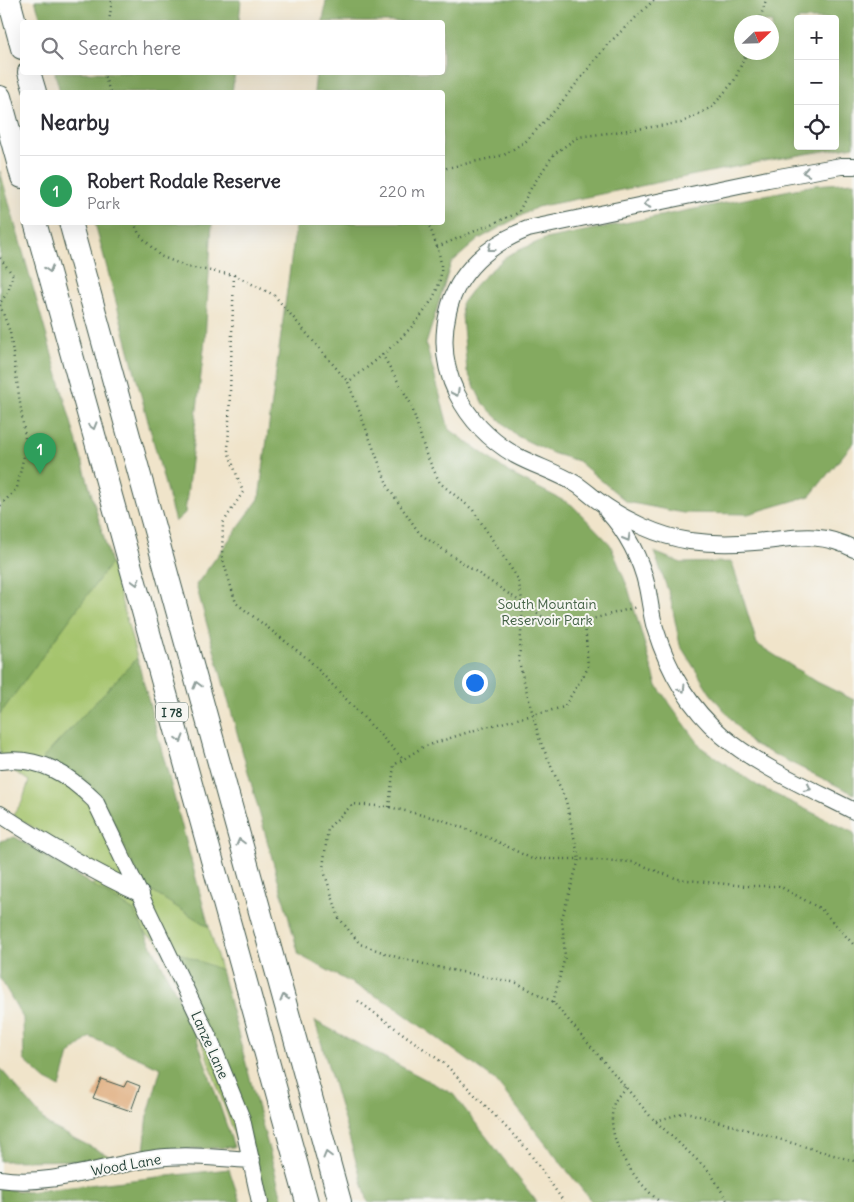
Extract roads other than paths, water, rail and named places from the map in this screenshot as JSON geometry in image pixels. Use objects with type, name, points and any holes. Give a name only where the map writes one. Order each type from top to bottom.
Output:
[{"type":"highway","points":[[9,0],[20,41]]},
{"type":"highway","points":[[30,75],[34,90]]},
{"type":"highway","points":[[0,96],[20,170]]},
{"type":"highway","name":"I 78","points":[[36,225],[307,1202]]},
{"type":"highway","name":"I 78","points":[[71,225],[340,1202]]},
{"type":"street","points":[[854,166],[841,166],[768,179],[528,229],[495,244],[479,257],[466,273],[448,310],[444,330],[447,371],[458,397],[481,430],[516,456],[553,470],[578,485],[596,500],[636,523],[658,532],[688,540],[718,544],[804,536],[823,538],[854,549]]},
{"type":"street","points":[[596,500],[626,536],[640,562],[661,648],[674,676],[705,720],[727,741],[752,759],[854,811]]},
{"type":"street","name":"Lanze Lane","points":[[0,761],[17,759],[52,768],[76,782],[95,801],[210,1042],[242,1119],[260,1202]]},
{"type":"street","points":[[0,814],[47,845],[99,875],[141,894]]},
{"type":"street","name":"Wood Lane","points":[[0,1179],[28,1182],[157,1158],[194,1157],[252,1160]]},
{"type":"place","name":"Robert Rodale Reserve","points":[[40,474]]},
{"type":"park label","name":"South Mountain Reservoir Park","points":[[547,612]]}]
